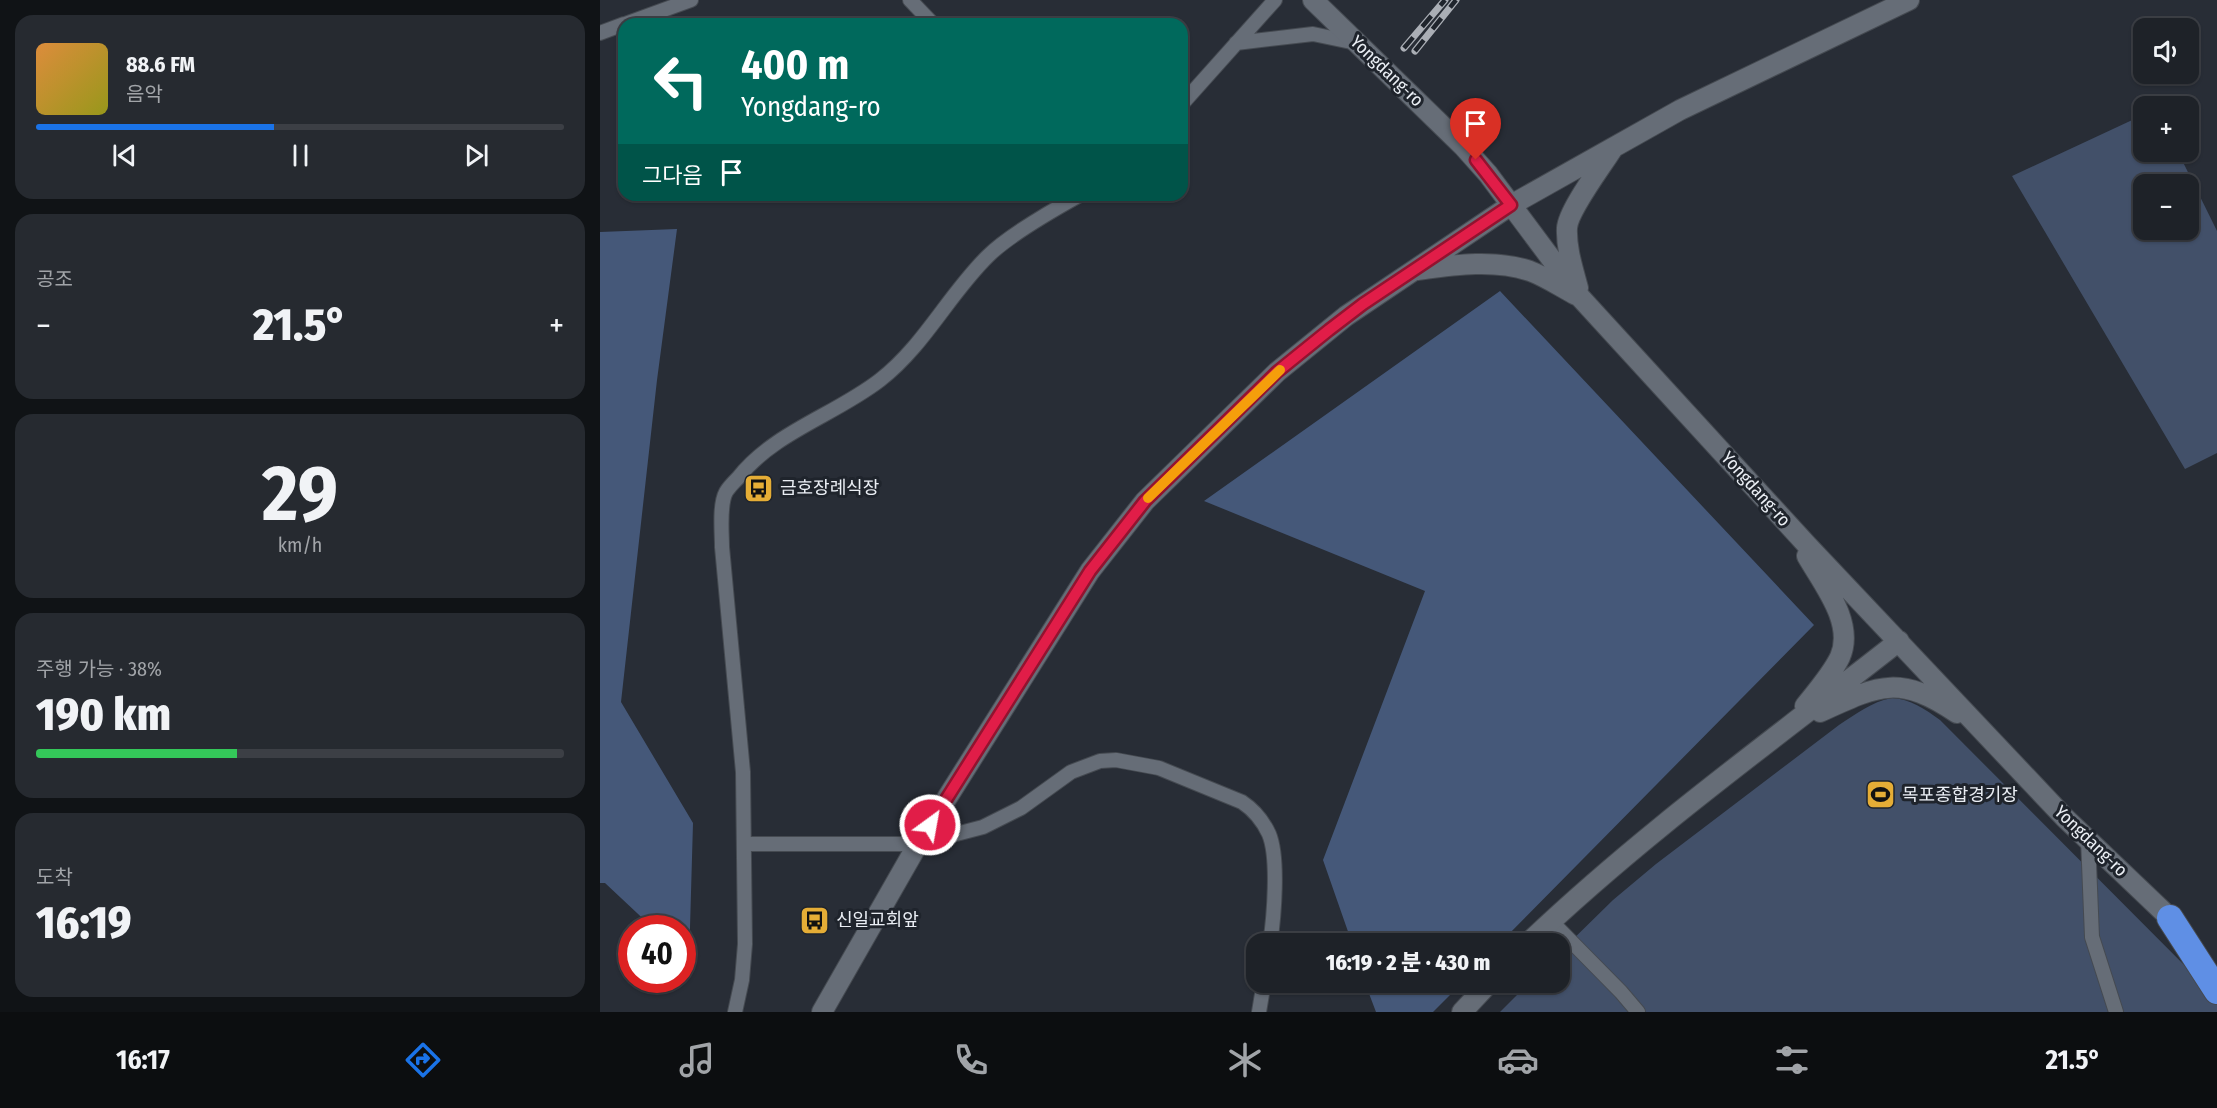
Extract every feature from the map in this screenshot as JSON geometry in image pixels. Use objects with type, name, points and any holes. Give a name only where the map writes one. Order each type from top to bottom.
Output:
[{"type":"highway","name":"Yongdang-ro","points":[[2170,918],[2217,962]]},
{"type":"highway","points":[[2170,918],[2217,992]]},
{"type":"street","points":[[642,18],[691,0]]},
{"type":"street","points":[[910,0],[927,18]]},
{"type":"street","points":[[1188,97],[1275,0]]},
{"type":"street","name":"Yongdang-ro","points":[[1313,0],[1463,146],[1580,296],[1792,530],[2088,839],[2170,918]]},
{"type":"street","points":[[822,1012],[918,844],[1090,571],[1145,501],[1277,372],[1346,316],[1511,205],[1680,111],[1909,0]]},
{"type":"street","points":[[600,33],[618,27]]},
{"type":"street","points":[[1236,43],[1312,34],[1360,44]]},
{"type":"street","points":[[1580,296],[1568,245],[1567,226],[1574,209],[1615,146]]},
{"type":"street","points":[[735,1012],[744,968],[743,771],[722,546],[722,518],[726,493],[744,470],[762,453],[881,379],[905,358],[989,254],[1070,201]]},
{"type":"street","points":[[1412,271],[1468,264],[1499,265],[1530,271],[1580,296]]},
{"type":"street","points":[[1791,725],[1840,658],[1845,632],[1840,616],[1792,530]]},
{"type":"street","points":[[1538,933],[1654,832],[1899,641]]},
{"type":"street","points":[[1791,725],[1875,688],[1890,687],[1918,690],[1983,731]]},
{"type":"street","points":[[744,844],[918,844],[983,827],[1021,808],[1071,772],[1089,764],[1116,760],[1159,768],[1242,802],[1252,809],[1269,835],[1273,849],[1274,888],[1271,933]]},
{"type":"street","points":[[2088,839],[2092,937],[2116,1012]]},
{"type":"street","points":[[1551,921],[1622,992],[1638,1012]]},
{"type":"street","points":[[1259,1012],[1262,993]]},
{"type":"street","points":[[1462,1012],[1480,993]]},
{"type":"shaded area","points":[[2133,120],[2133,162],[2183,162],[2189,174],[2133,174],[2133,240],[2199,240],[2199,195],[2217,231],[2217,453],[2185,469],[2012,176]]},
{"type":"shaded area","points":[[677,229],[657,380],[621,702],[693,823],[690,915],[639,915],[605,883],[600,883],[600,232]]},
{"type":"shaded area","points":[[1500,291],[1814,625],[1510,933],[1349,933],[1323,860],[1425,591],[1204,501]]},
{"type":"shaded area","name":"목포종합경기장","points":[[1892,698],[1911,702],[1940,720],[2217,998],[2217,1012],[1500,1012],[1519,993],[1570,993],[1570,942],[1613,900],[1656,864],[1839,725],[1870,705]]},
{"type":"shaded area","points":[[1369,993],[1452,993],[1433,1012],[1376,1012]]},
{"type":"railway","points":[[1404,48],[1445,0]]},
{"type":"railway","points":[[1415,51],[1456,0]]},
{"type":"slow traffic","points":[[1148,498],[1280,370]]},
{"type":"place","name":"금호장례식장","points":[[759,488]]},
{"type":"place","name":"목포종합경기장","points":[[1881,795]]},
{"type":"place","name":"신일교회앞","points":[[815,920]]},
{"type":"route","points":[[930,825],[1090,571],[1145,501],[1277,372],[1346,316],[1511,205],[1476,160]]}]
